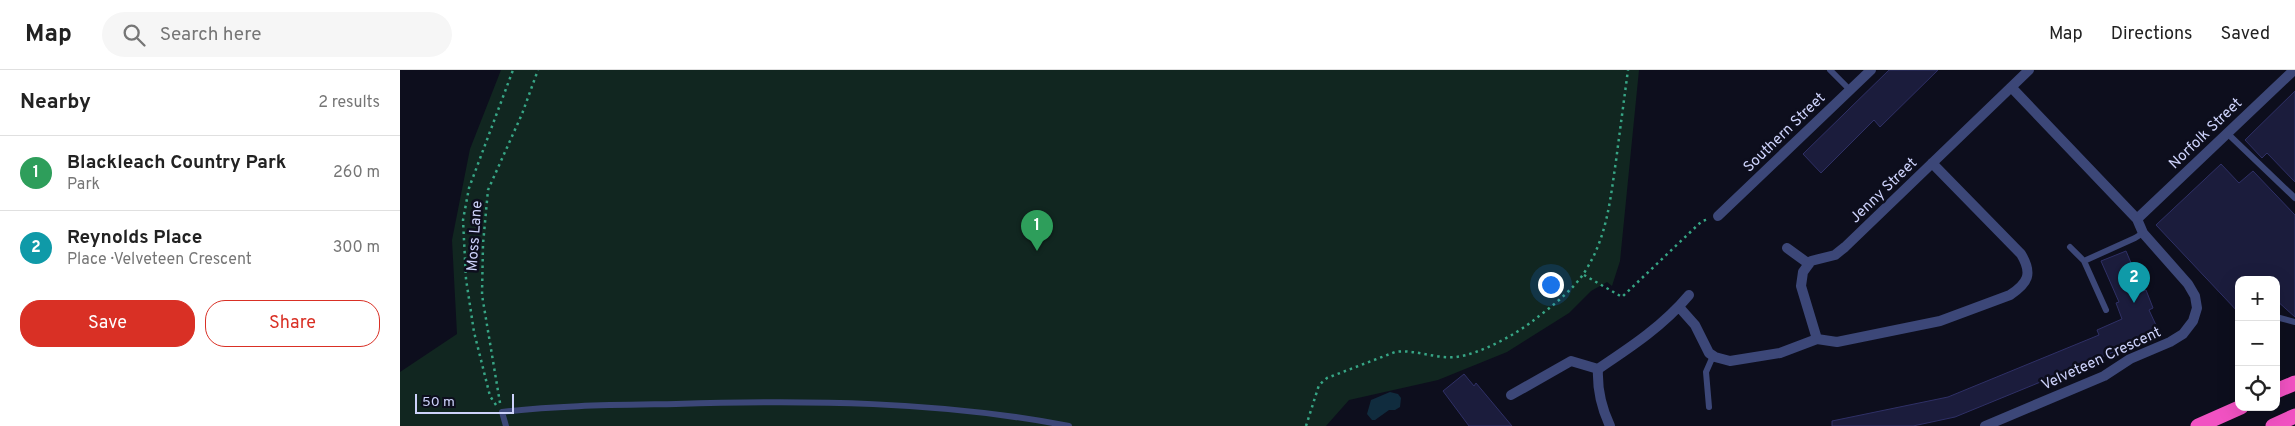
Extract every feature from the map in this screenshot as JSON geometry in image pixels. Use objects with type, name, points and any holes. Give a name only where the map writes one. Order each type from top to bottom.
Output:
[{"type":"highway","points":[[2280,389],[2295,382]]},
{"type":"highway","points":[[2198,426],[2235,410]]},
{"type":"highway","points":[[2272,426],[2295,416]]},
{"type":"street","name":"Southern Street","points":[[1718,216],[1871,70]]},
{"type":"street","name":"Jenny Street","points":[[1809,264],[1817,258],[1836,255],[2029,70]]},
{"type":"street","name":"Norfolk Street","points":[[2137,218],[2294,70]]},
{"type":"street","name":"Velveteen Crescent","points":[[1984,426],[2104,376],[2130,358],[2170,342],[2184,334],[2193,321],[2197,308],[2195,296],[2188,284],[2143,233],[2137,218],[2012,88]]},
{"type":"street","points":[[1679,307],[1695,325],[1713,356],[1730,361],[1780,353],[1801,347],[1817,338],[1837,342],[1940,322],[2010,295],[2020,289],[2028,277],[2028,265],[2021,254],[1932,163]]},
{"type":"street","points":[[1787,248],[1809,264],[1803,272],[1801,286],[1817,338]]},
{"type":"street","points":[[1511,395],[1571,361],[1598,369],[1641,341],[1679,307],[1689,295]]},
{"type":"street","points":[[1598,369],[1597,387],[1602,410],[1610,426]]},
{"type":"lane","points":[[1830,70],[1850,90]]},
{"type":"lane","points":[[2227,133],[2295,198]]},
{"type":"lane","points":[[2084,261],[2143,233]]},
{"type":"lane","points":[[2070,247],[2084,261],[2106,310]]},
{"type":"lane","points":[[2280,318],[2295,322]]},
{"type":"lane","points":[[1709,407],[1706,372],[1713,356]]},
{"type":"lane","points":[[506,426],[502,412],[539,408],[646,404],[838,403],[972,412],[1068,426]]},
{"type":"path","points":[[502,412],[490,396],[474,332],[466,278],[463,220],[469,188],[513,70]]},
{"type":"path","name":"Moss Lane","points":[[502,412],[482,295],[483,244],[488,190],[522,114],[538,70]]},
{"type":"path","points":[[1306,426],[1319,385],[1327,378],[1395,352],[1405,351],[1456,357],[1474,352],[1522,330],[1552,305],[1583,275],[1600,245],[1608,218],[1628,70]]},
{"type":"path","points":[[1583,275],[1622,297],[1702,221],[1718,216]]},
{"type":"green space","points":[[501,70],[1639,70],[1620,261],[1612,286],[1607,282],[1591,291],[1569,313],[1507,352],[1438,380],[1349,400],[1326,426],[400,426],[400,372],[457,334],[452,240],[470,149]]},
{"type":"water","points":[[1390,392],[1398,394],[1401,398],[1400,407],[1395,410],[1389,410],[1375,420],[1372,420],[1367,414],[1371,400]]},
{"type":"building","points":[[1889,70],[1938,70],[1880,127],[1874,120],[1821,173],[1803,154]]},
{"type":"building","points":[[2295,91],[2295,182],[2267,153],[2262,158],[2245,140]]},
{"type":"building","points":[[2221,164],[2239,183],[2253,171],[2295,215],[2295,317],[2280,304],[2280,276],[2235,276],[2235,309],[2156,225]]},
{"type":"building","points":[[2126,251],[2143,291],[2146,290],[2153,308],[2149,310],[2161,336],[2146,342],[2144,337],[2125,345],[2126,347],[1955,417],[1913,426],[1832,426],[1832,421],[1948,397],[2099,335],[2097,330],[2122,319],[2116,303],[2119,302],[2101,261]]},
{"type":"building","points":[[1464,374],[1474,386],[1476,383],[1512,426],[1469,426],[1443,391]]},
{"type":"place","name":"Blackleach Country Park","points":[[1037,251]]},
{"type":"place","name":"Reynolds Place","points":[[2134,303]]}]
